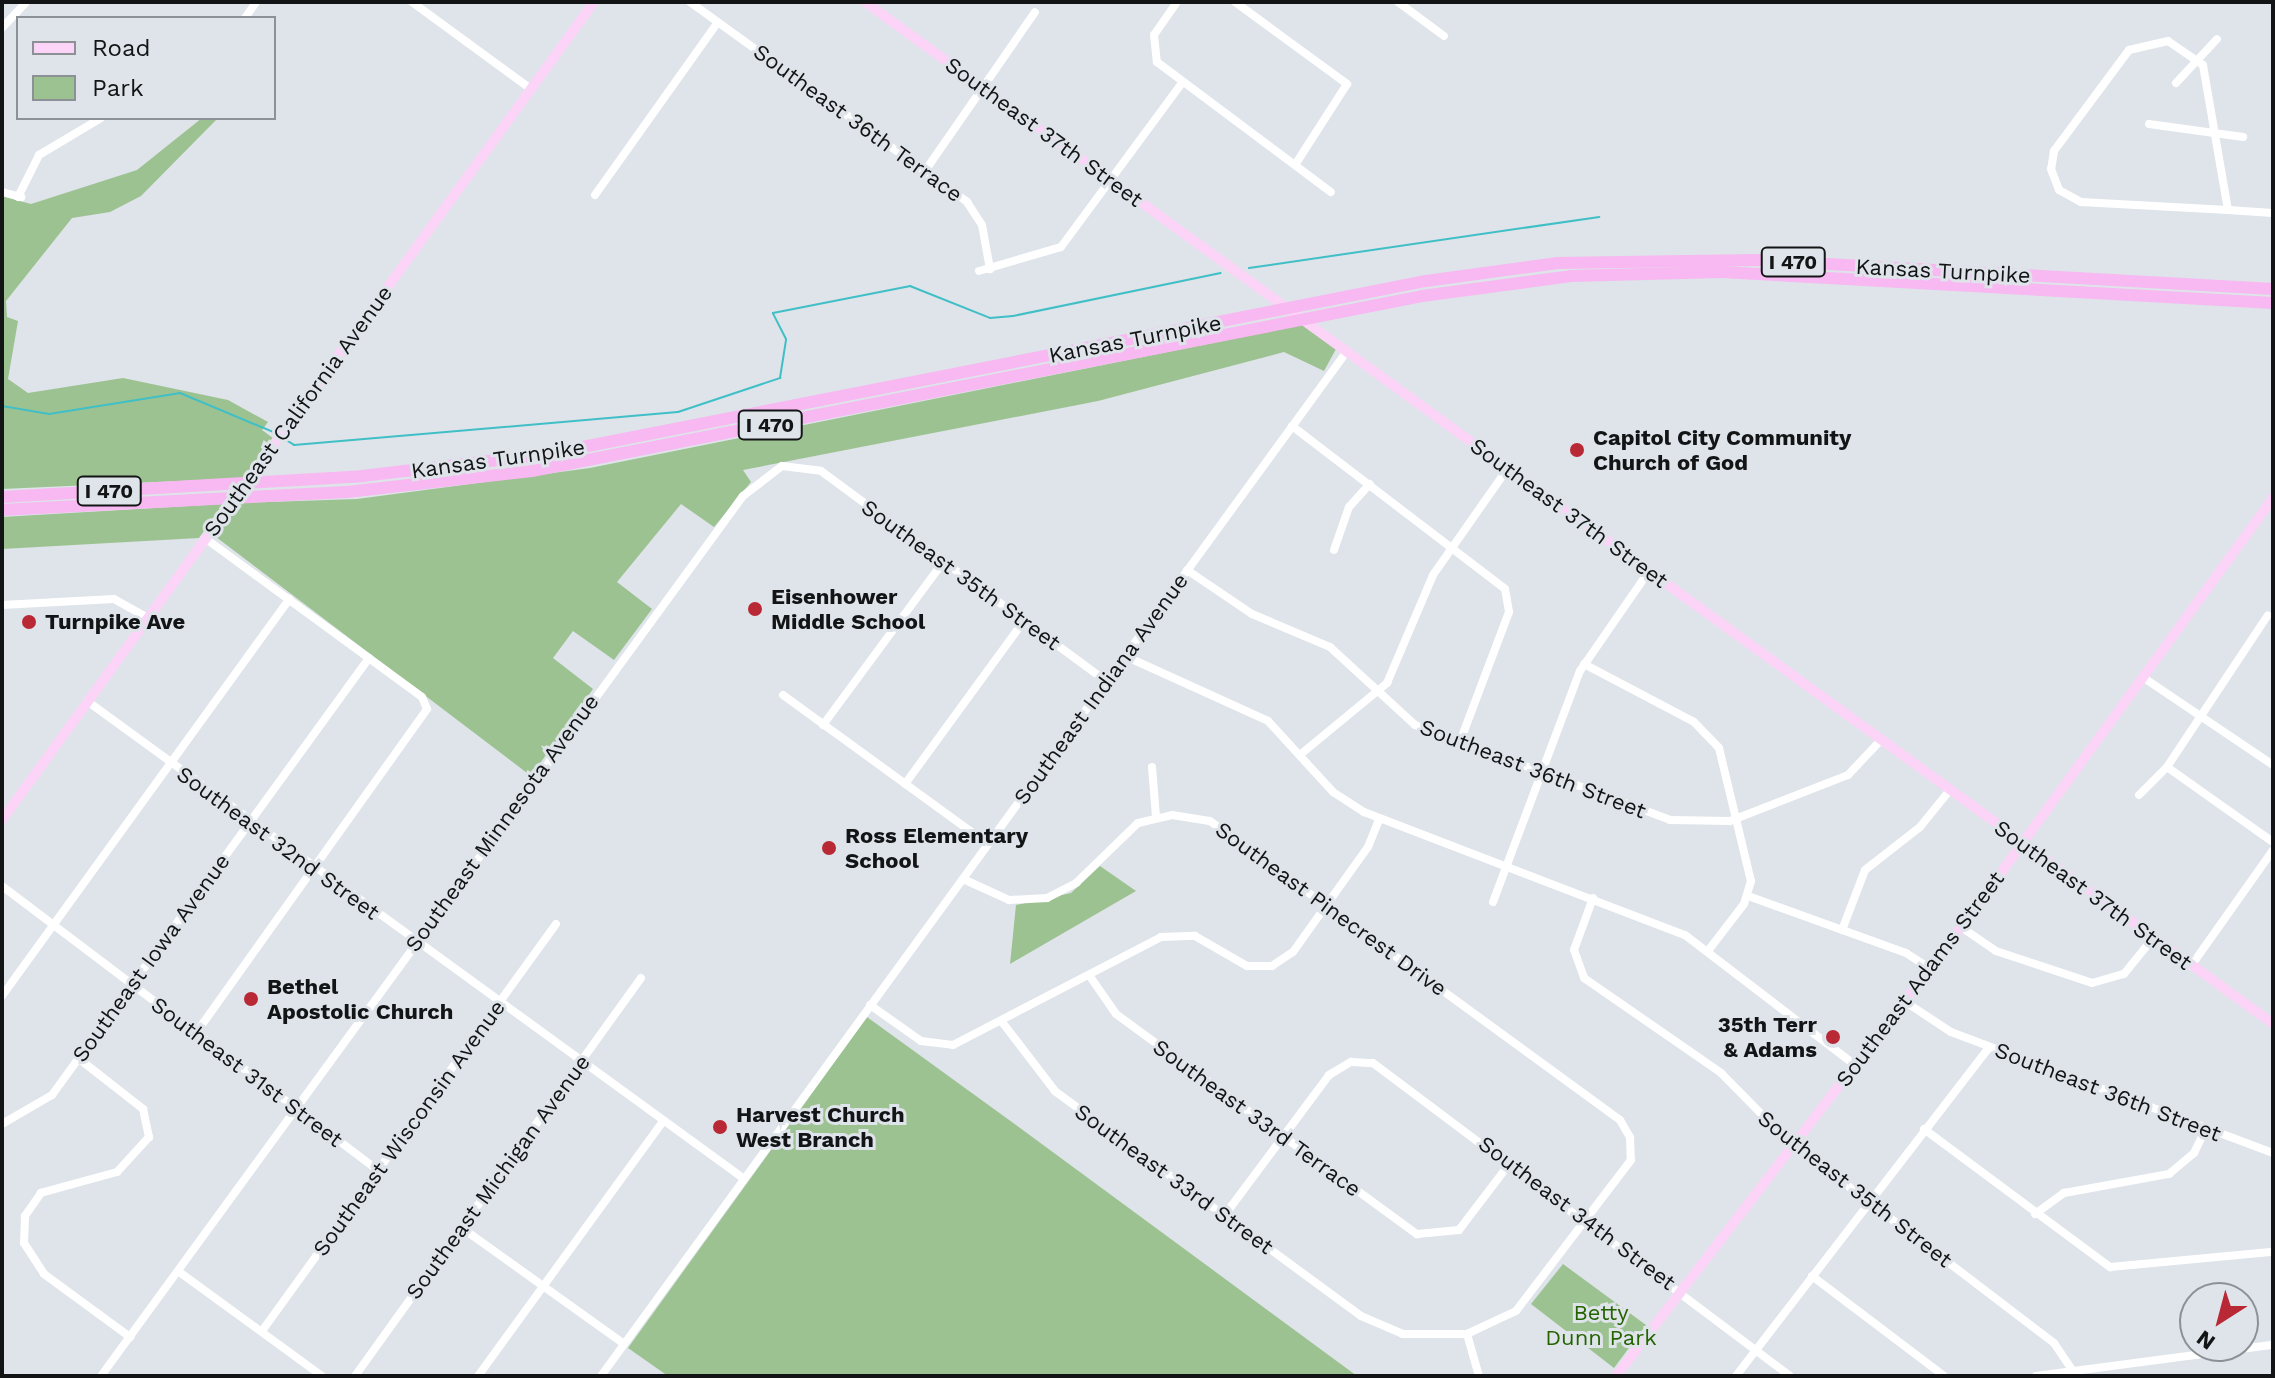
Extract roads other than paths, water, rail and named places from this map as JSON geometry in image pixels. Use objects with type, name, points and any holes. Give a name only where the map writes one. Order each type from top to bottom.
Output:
[{"type":"highway","name":"Kansas Turnpike","points":[[2,497],[279,482],[555,453],[1494,270],[1649,258],[2273,289]]},
{"type":"highway","name":"Kansas Turnpike","points":[[2,510],[268,497],[545,469],[1331,314],[1501,284],[1658,272],[2273,303]]},
{"type":"main road","name":"Southeast California Avenue","points":[[2,820],[594,2]]},
{"type":"main road","name":"Southeast 37th Street","points":[[865,2],[2273,1024]]},
{"type":"main road","name":"Southeast Adams Street","points":[[1616,1376],[1961,927],[2273,498]]},
{"type":"street","points":[[2,28],[26,2]]},
{"type":"street","points":[[412,2],[531,89]]},
{"type":"street","name":"Southeast 36th Terrace","points":[[690,2],[925,171],[974,210],[990,269]]},
{"type":"street","points":[[1177,2],[1152,49],[1182,83],[1331,192]]},
{"type":"street","points":[[1235,2],[1347,89],[1295,165]]},
{"type":"street","points":[[1398,2],[1444,36]]},
{"type":"street","points":[[925,171],[1035,12]]},
{"type":"street","points":[[595,195],[718,22]]},
{"type":"street","points":[[2176,83],[2217,39]]},
{"type":"street","points":[[2228,210],[2217,135],[2199,60],[2168,41],[2129,50],[2056,147],[2051,174],[2059,190],[2081,202],[2273,213]]},
{"type":"street","points":[[979,271],[1061,247],[1182,83]]},
{"type":"street","points":[[2,192],[20,197],[39,155],[98,120]]},
{"type":"street","points":[[2149,124],[2243,137]]},
{"type":"street","name":"Southeast Indiana Avenue","points":[[601,1376],[1347,351]]},
{"type":"street","points":[[1292,426],[1449,548],[1500,582],[1509,600],[1460,742]]},
{"type":"street","name":"Southeast Minnesota Avenue","points":[[101,1376],[743,496],[782,466],[817,468]]},
{"type":"street","name":"Southeast 35th Street","points":[[817,468],[1106,681]]},
{"type":"street","points":[[1301,754],[1377,694],[1449,548],[1508,468]]},
{"type":"street","points":[[1334,550],[1349,507],[1370,484]]},
{"type":"street","points":[[196,1033],[315,870],[426,705],[369,658],[205,538]]},
{"type":"street","points":[[823,725],[943,562]]},
{"type":"street","name":"Southeast 36th Street","points":[[1187,570],[1252,614],[1330,647],[1404,719],[1670,820],[1737,818],[1848,775],[1880,741]]},
{"type":"street","points":[[1493,902],[1584,664],[1649,571]]},
{"type":"street","points":[[2,605],[114,599],[148,618]]},
{"type":"street","points":[[2,996],[289,599]]},
{"type":"street","points":[[2139,795],[2167,767],[2196,715],[2268,615]]},
{"type":"street","points":[[905,784],[1024,621]]},
{"type":"street","points":[[1125,656],[1268,721],[1333,792],[1380,818],[1671,927],[1708,951],[1855,1065]]},
{"type":"street","name":"Southeast Iowa Avenue","points":[[2,1124],[45,1102],[369,658]]},
{"type":"street","points":[[1584,664],[1707,732],[1721,754],[1737,818],[1748,896],[1708,951]]},
{"type":"street","points":[[2144,678],[2273,765]]},
{"type":"street","points":[[783,695],[988,844]]},
{"type":"street","name":"Southeast 32nd Street","points":[[87,701],[414,944],[743,1178]]},
{"type":"street","points":[[963,879],[1009,900],[1047,898],[1076,883],[1121,834],[1156,817],[1152,767]]},
{"type":"street","points":[[2167,767],[2273,842]]},
{"type":"street","points":[[1842,930],[1865,870],[1920,827],[1949,791]]},
{"type":"street","name":"Southeast Pinecrest Drive","points":[[1156,817],[1217,825],[1620,1120],[1632,1144],[1625,1173],[1590,1221]]},
{"type":"street","points":[[870,1005],[936,1045],[964,1042],[1089,975],[1181,934],[1247,966],[1272,966],[1293,952],[1380,818]]},
{"type":"street","points":[[2191,966],[2273,850]]},
{"type":"street","name":"Southeast 31st Street","points":[[2,886],[378,1170]]},
{"type":"street","points":[[1748,896],[1842,930],[1929,968]]},
{"type":"street","name":"Southeast 35th Street","points":[[1593,898],[1574,950],[1581,975],[1721,1073],[1794,1144],[2054,1343],[2075,1374]]},
{"type":"street","name":"Southeast Wisconsin Avenue","points":[[262,1331],[556,924]]},
{"type":"street","points":[[1961,927],[1996,951],[2092,983],[2124,974],[2153,938]]},
{"type":"street","name":"Southeast 33rd Terrace","points":[[1089,975],[1116,1014],[1413,1232],[1442,1237],[1464,1225],[1510,1163]]},
{"type":"street","name":"Southeast Michigan Avenue","points":[[355,1376],[641,978]]},
{"type":"street","name":"Southeast 36th Street","points":[[1904,1001],[1943,1028],[1989,1047],[2273,1153]]},
{"type":"street","name":"Southeast 33rd Street","points":[[1002,1022],[1055,1091],[1374,1324],[1418,1336],[1467,1334]]},
{"type":"street","points":[[1736,1376],[1989,1047]]},
{"type":"street","points":[[78,1058],[143,1109],[149,1137],[117,1172],[41,1193],[25,1216],[24,1243],[44,1274],[130,1337]]},
{"type":"street","name":"Southeast 34th Street","points":[[1283,1137],[1329,1075],[1358,1061],[1381,1067],[1590,1221],[1790,1376]]},
{"type":"street","points":[[478,1376],[663,1121]]},
{"type":"street","points":[[2035,1214],[2064,1193],[2169,1174],[2194,1153],[2206,1128]]},
{"type":"street","points":[[1924,1129],[2035,1214],[2119,1269],[2273,1252]]},
{"type":"street","points":[[1224,1216],[1283,1137]]},
{"type":"street","points":[[1479,1376],[1467,1334],[1523,1305],[1590,1221]]},
{"type":"street","points":[[462,1228],[624,1344]]},
{"type":"street","points":[[178,1271],[322,1376]]},
{"type":"street","points":[[1812,1276],[1944,1376]]},
{"type":"street","points":[[2036,1376],[2075,1374],[2273,1345]]},
{"type":"waterway","points":[[1249,268],[1599,217]]},
{"type":"waterway","points":[[283,438],[294,445],[678,412],[780,378],[786,339],[773,313],[910,286],[990,318],[1013,316],[1221,273]]},
{"type":"waterway","points":[[2,406],[49,414],[180,393],[278,434]]},
{"type":"place","name":"Capitol City Community Church of God","points":[[1577,450]]},
{"type":"place","name":"Eisenhower Middle School","points":[[755,609]]},
{"type":"place","name":"Turnpike Ave","points":[[29,622]]},
{"type":"place","name":"Ross Elementary School","points":[[829,848]]},
{"type":"place","name":"Bethel Apostolic Church","points":[[251,999]]},
{"type":"place","name":"35th Terr & Adams","points":[[1833,1037]]},
{"type":"place","name":"Harvest Church West Branch","points":[[720,1127]]},
{"type":"park label","name":"Betty Dunn Park","points":[[1601,1324]]}]
